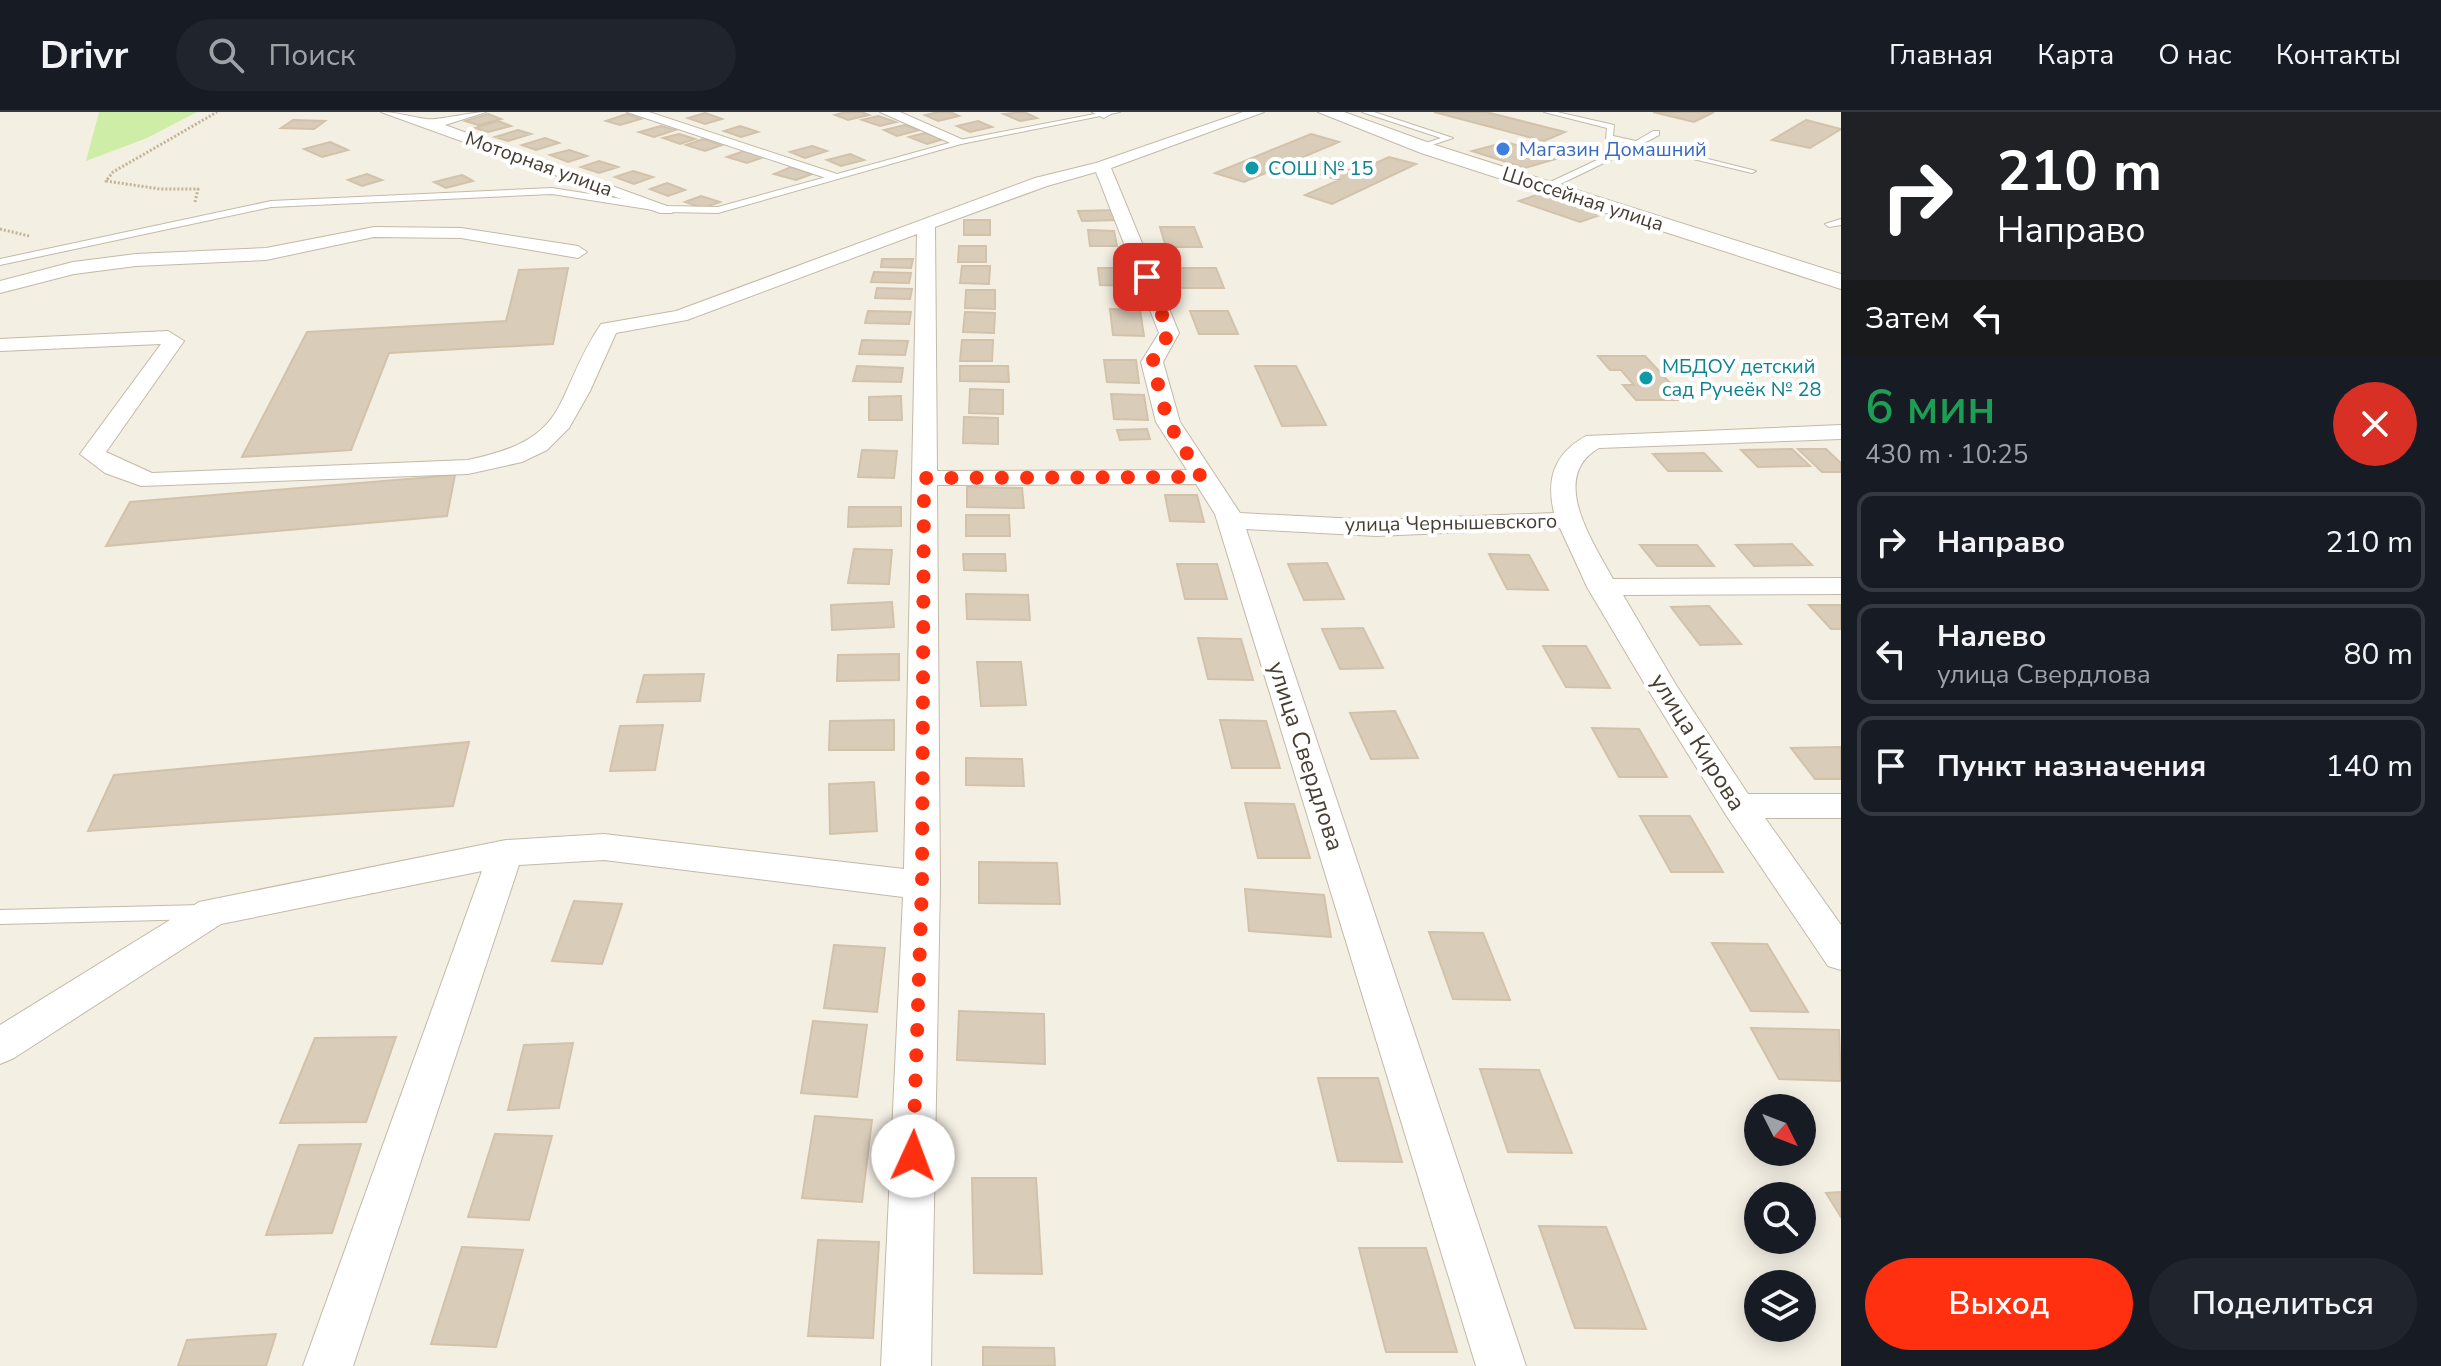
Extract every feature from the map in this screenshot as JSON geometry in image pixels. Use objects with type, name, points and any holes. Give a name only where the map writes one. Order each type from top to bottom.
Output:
[{"type":"street","points":[[388,112],[429,125]]},
{"type":"street","name":"Моторная улица","points":[[429,125],[479,112]]},
{"type":"street","points":[[634,112],[835,176]]},
{"type":"street","points":[[887,112],[960,142]]},
{"type":"street","points":[[0,345],[168,337],[174,341],[92,454],[114,468],[150,481],[468,467],[508,459],[538,446],[558,429],[608,328],[680,316],[1041,182],[1102,166],[1257,112]]},
{"type":"street","name":"Шоссейная улица","points":[[1327,112],[1423,147],[1841,282]]},
{"type":"street","name":"Моторная улица","points":[[429,125],[666,209]]},
{"type":"street","name":"улица Свердлова","points":[[1102,166],[1169,333],[1152,362],[1168,422],[1230,520],[1501,1366]]},
{"type":"street","points":[[906,1366],[922,885],[926,225]]},
{"type":"street","points":[[0,287],[73,268],[136,260],[266,254],[374,232],[461,233],[578,252]]},
{"type":"street","name":"улица Чернышевского","points":[[1230,520],[1376,528],[1569,520],[1563,500],[1565,465],[1573,451],[1594,441],[1841,432]]},
{"type":"street","points":[[924,478],[1201,477]]},
{"type":"street","name":"улица Кирова","points":[[1569,520],[1601,587],[1738,806],[1841,955]]},
{"type":"street","points":[[1601,587],[1841,586]]},
{"type":"street","points":[[1738,806],[1841,806]]},
{"type":"street","points":[[0,1046],[212,912],[506,853],[604,847],[922,885]]},
{"type":"street","points":[[328,1366],[506,853]]},
{"type":"lane","points":[[1366,112],[1449,138],[1423,147]]},
{"type":"lane","points":[[1548,112],[1611,127],[1609,137],[1752,171]]},
{"type":"lane","points":[[0,262],[271,204],[552,191],[666,209],[718,210],[960,142],[1106,113]]},
{"type":"lane","points":[[1547,187],[1656,133]]},
{"type":"lane","points":[[1829,224],[1841,222]]},
{"type":"lane","points":[[0,917],[212,912]]},
{"type":"path","points":[[214,215],[192,208],[198,189],[160,189],[106,181],[113,172],[217,112]]},
{"type":"green space","points":[[99,112],[197,112],[147,138],[86,161]]},
{"type":"building","points":[[846,112],[869,115],[848,120],[835,115]]},
{"type":"building","points":[[939,112],[959,116],[938,121],[925,115]]},
{"type":"building","points":[[1024,112],[1037,118],[1020,121],[1004,114]]},
{"type":"building","points":[[1434,112],[1486,112],[1565,132],[1544,141]]},
{"type":"building","points":[[1653,112],[1714,112],[1694,122]]},
{"type":"building","points":[[705,113],[722,119],[705,124],[688,118]]},
{"type":"building","points":[[488,114],[501,119],[478,125],[465,121]]},
{"type":"building","points":[[627,114],[641,119],[620,125],[606,121]]},
{"type":"building","points":[[878,116],[896,122],[880,126],[862,120]]},
{"type":"building","points":[[293,120],[325,121],[314,129],[281,128]]},
{"type":"building","points":[[1806,120],[1841,129],[1810,148],[1772,140]]},
{"type":"building","points":[[498,121],[511,126],[488,132],[475,128]]},
{"type":"building","points":[[978,121],[992,127],[970,132],[957,126]]},
{"type":"building","points":[[905,125],[919,130],[897,136],[884,130]]},
{"type":"building","points":[[661,126],[675,130],[654,137],[639,132]]},
{"type":"building","points":[[740,126],[758,132],[741,137],[724,131]]},
{"type":"building","points":[[518,130],[531,134],[508,141],[495,137]]},
{"type":"building","points":[[925,133],[944,139],[927,144],[909,137]]},
{"type":"building","points":[[679,134],[695,139],[680,144],[663,138]]},
{"type":"building","name":"СОШ № 15","points":[[1311,134],[1339,142],[1303,157],[1356,172],[1389,157],[1416,164],[1332,204],[1305,195],[1339,180],[1285,165],[1244,182],[1215,173]]},
{"type":"building","points":[[545,138],[559,143],[536,150],[522,145]]},
{"type":"building","points":[[703,139],[722,145],[705,151],[686,145]]},
{"type":"building","points":[[330,142],[348,150],[322,157],[304,149]]},
{"type":"building","points":[[1506,142],[1559,158],[1525,168],[1472,151]]},
{"type":"building","points":[[812,146],[827,151],[805,158],[790,152]]},
{"type":"building","points":[[569,150],[587,156],[568,162],[550,155]]},
{"type":"building","points":[[744,151],[764,157],[747,163],[727,157]]},
{"type":"building","points":[[850,154],[864,160],[841,166],[827,160]]},
{"type":"building","points":[[599,161],[618,167],[599,173],[581,167]]},
{"type":"building","points":[[791,167],[812,174],[796,180],[774,174]]},
{"type":"building","points":[[633,171],[653,177],[634,184],[615,177]]},
{"type":"building","points":[[367,174],[382,180],[362,186],[348,180]]},
{"type":"building","points":[[462,175],[473,181],[446,188],[434,182]]},
{"type":"building","points":[[667,183],[685,190],[668,196],[650,189]]},
{"type":"building","points":[[1539,194],[1600,215],[1580,222],[1519,201]]},
{"type":"building","points":[[701,196],[720,202],[703,208],[685,202]]},
{"type":"building","points":[[1116,210],[1120,220],[1082,221],[1078,211]]},
{"type":"building","points":[[964,220],[990,220],[990,235],[964,235]]},
{"type":"building","points":[[1160,227],[1194,227],[1202,247],[1166,247]]},
{"type":"building","points":[[1088,230],[1114,231],[1117,246],[1090,246]]},
{"type":"building","points":[[959,246],[986,246],[986,262],[958,262]]},
{"type":"building","points":[[882,259],[913,259],[911,268],[881,267]]},
{"type":"building","points":[[962,266],[990,266],[989,284],[960,283]]},
{"type":"building","points":[[568,268],[553,344],[389,353],[351,450],[242,457],[307,332],[506,321],[519,270]]},
{"type":"building","points":[[1098,268],[1126,268],[1129,286],[1100,285]]},
{"type":"building","points":[[1172,268],[1216,268],[1224,288],[1179,288]]},
{"type":"building","points":[[874,272],[911,273],[909,283],[871,282]]},
{"type":"building","points":[[877,288],[912,289],[910,299],[875,298]]},
{"type":"building","points":[[966,290],[995,290],[995,309],[965,308]]},
{"type":"building","points":[[1110,309],[1140,310],[1144,336],[1113,335]]},
{"type":"building","points":[[868,311],[911,312],[909,324],[865,323]]},
{"type":"building","points":[[1190,311],[1228,311],[1238,334],[1199,334]]},
{"type":"building","points":[[965,312],[995,313],[994,333],[963,332]]},
{"type":"building","points":[[862,340],[908,341],[905,355],[859,354]]},
{"type":"building","points":[[962,340],[993,340],[992,361],[960,361]]},
{"type":"building","name":"МБДОУ детский сад Ручеёк № 28","points":[[1598,356],[1645,356],[1686,400],[1636,400],[1623,385],[1634,385],[1621,370],[1610,370]]},
{"type":"building","points":[[1104,360],[1136,360],[1139,383],[1107,382]]},
{"type":"building","points":[[857,366],[903,368],[901,382],[853,381]]},
{"type":"building","points":[[960,366],[1008,366],[1009,382],[960,381]]},
{"type":"building","points":[[1255,366],[1296,366],[1326,425],[1282,426]]},
{"type":"building","points":[[970,389],[1003,390],[1003,414],[969,413]]},
{"type":"building","points":[[1111,394],[1144,395],[1148,420],[1114,419]]},
{"type":"building","points":[[901,396],[902,420],[869,420],[869,397]]},
{"type":"building","points":[[964,417],[998,418],[998,444],[963,443]]},
{"type":"building","points":[[1147,429],[1150,439],[1120,440],[1117,430]]},
{"type":"building","points":[[1792,449],[1810,466],[1758,467],[1741,450]]},
{"type":"building","points":[[1798,449],[1826,449],[1841,463],[1841,472],[1822,472]]},
{"type":"building","points":[[862,450],[897,451],[894,478],[858,477]]},
{"type":"building","points":[[1704,453],[1721,471],[1668,471],[1653,454]]},
{"type":"building","points":[[455,475],[447,516],[106,546],[130,502]]},
{"type":"building","points":[[967,487],[1022,488],[1024,508],[967,507]]},
{"type":"building","points":[[1165,495],[1197,495],[1204,522],[1170,521]]},
{"type":"building","points":[[849,507],[901,507],[901,526],[848,527]]},
{"type":"building","points":[[966,515],[1009,515],[1010,536],[966,536]]},
{"type":"building","points":[[1792,544],[1812,565],[1754,566],[1736,545]]},
{"type":"building","points":[[1640,545],[1697,545],[1714,566],[1657,566]]},
{"type":"building","points":[[854,549],[892,550],[889,584],[848,583]]},
{"type":"building","points":[[963,554],[1005,554],[1006,571],[964,570]]},
{"type":"building","points":[[1489,554],[1529,555],[1548,590],[1507,589]]},
{"type":"building","points":[[1327,563],[1344,599],[1304,600],[1288,564]]},
{"type":"building","points":[[1177,564],[1217,564],[1227,599],[1185,599]]},
{"type":"building","points":[[966,594],[1028,595],[1030,620],[967,619]]},
{"type":"building","points":[[892,602],[894,627],[832,630],[831,605]]},
{"type":"building","points":[[1809,605],[1841,605],[1841,629],[1831,629]]},
{"type":"building","points":[[1709,606],[1741,644],[1700,645],[1671,607]]},
{"type":"building","points":[[1363,628],[1383,668],[1340,669],[1322,629]]},
{"type":"building","points":[[1198,638],[1241,639],[1253,680],[1208,679]]},
{"type":"building","points":[[1543,646],[1586,646],[1610,688],[1566,687]]},
{"type":"building","points":[[899,654],[899,680],[837,681],[838,655]]},
{"type":"building","points":[[977,662],[1021,662],[1026,705],[981,706]]},
{"type":"building","points":[[704,674],[700,701],[637,702],[644,675]]},
{"type":"building","points":[[1395,711],[1418,758],[1371,759],[1350,713]]},
{"type":"building","points":[[894,720],[894,750],[829,750],[830,721]]},
{"type":"building","points":[[1220,720],[1266,721],[1280,768],[1232,768]]},
{"type":"building","points":[[663,725],[655,770],[610,771],[620,726]]},
{"type":"building","points":[[1592,728],[1639,729],[1667,777],[1619,777]]},
{"type":"building","points":[[469,742],[453,806],[88,831],[114,775]]},
{"type":"building","points":[[1841,747],[1841,779],[1815,779],[1791,748]]},
{"type":"building","points":[[966,758],[1022,759],[1024,786],[966,785]]},
{"type":"building","points":[[874,782],[877,831],[830,834],[829,784]]},
{"type":"building","points":[[1245,803],[1294,804],[1310,858],[1258,858]]},
{"type":"building","points":[[1640,816],[1690,816],[1723,872],[1671,872]]},
{"type":"building","points":[[979,862],[1057,863],[1060,904],[979,903]]},
{"type":"building","points":[[1245,889],[1324,895],[1331,937],[1249,931]]},
{"type":"building","points":[[574,901],[622,904],[602,964],[552,961]]},
{"type":"building","points":[[1429,932],[1483,933],[1510,1000],[1453,999]]},
{"type":"building","points":[[1712,943],[1767,944],[1808,1012],[1751,1011]]},
{"type":"building","points":[[834,945],[885,948],[877,1012],[824,1008]]},
{"type":"building","points":[[959,1011],[1044,1014],[1045,1064],[957,1060]]},
{"type":"building","points":[[813,1021],[867,1025],[857,1097],[801,1093]]},
{"type":"building","points":[[1751,1028],[1839,1030],[1841,1081],[1779,1079]]},
{"type":"building","points":[[396,1037],[366,1122],[280,1123],[315,1038]]},
{"type":"building","points":[[573,1043],[559,1108],[508,1110],[524,1045]]},
{"type":"building","points":[[1480,1069],[1539,1070],[1572,1153],[1508,1152]]},
{"type":"building","points":[[1318,1078],[1378,1078],[1402,1162],[1338,1161]]},
{"type":"building","points":[[815,1116],[872,1120],[862,1202],[802,1198]]},
{"type":"building","points":[[495,1134],[552,1136],[529,1220],[468,1217]]},
{"type":"building","points":[[361,1144],[332,1233],[266,1235],[299,1145]]},
{"type":"building","points":[[972,1178],[1036,1178],[1042,1274],[974,1273]]},
{"type":"building","points":[[1841,1192],[1841,1217],[1826,1193]]},
{"type":"building","points":[[1539,1226],[1606,1227],[1646,1329],[1575,1328]]},
{"type":"building","points":[[818,1240],[879,1242],[873,1338],[808,1336]]},
{"type":"building","points":[[462,1247],[523,1250],[496,1347],[431,1344]]},
{"type":"building","points":[[1359,1248],[1426,1248],[1457,1352],[1386,1352]]},
{"type":"building","points":[[276,1334],[266,1366],[178,1366],[187,1340]]},
{"type":"building","points":[[983,1347],[1054,1348],[1055,1366],[983,1366]]},
{"type":"place","name":"Магазин Домашний","points":[[1503,149]]},
{"type":"place","name":"СОШ № 15","points":[[1252,168]]},
{"type":"place","name":"МБДОУ детский сад Ручеёк № 28","points":[[1646,378]]},
{"type":"route","points":[[913,1156],[922,885],[924,478],[1201,477],[1168,422],[1152,362],[1169,333],[1147,277]]}]
